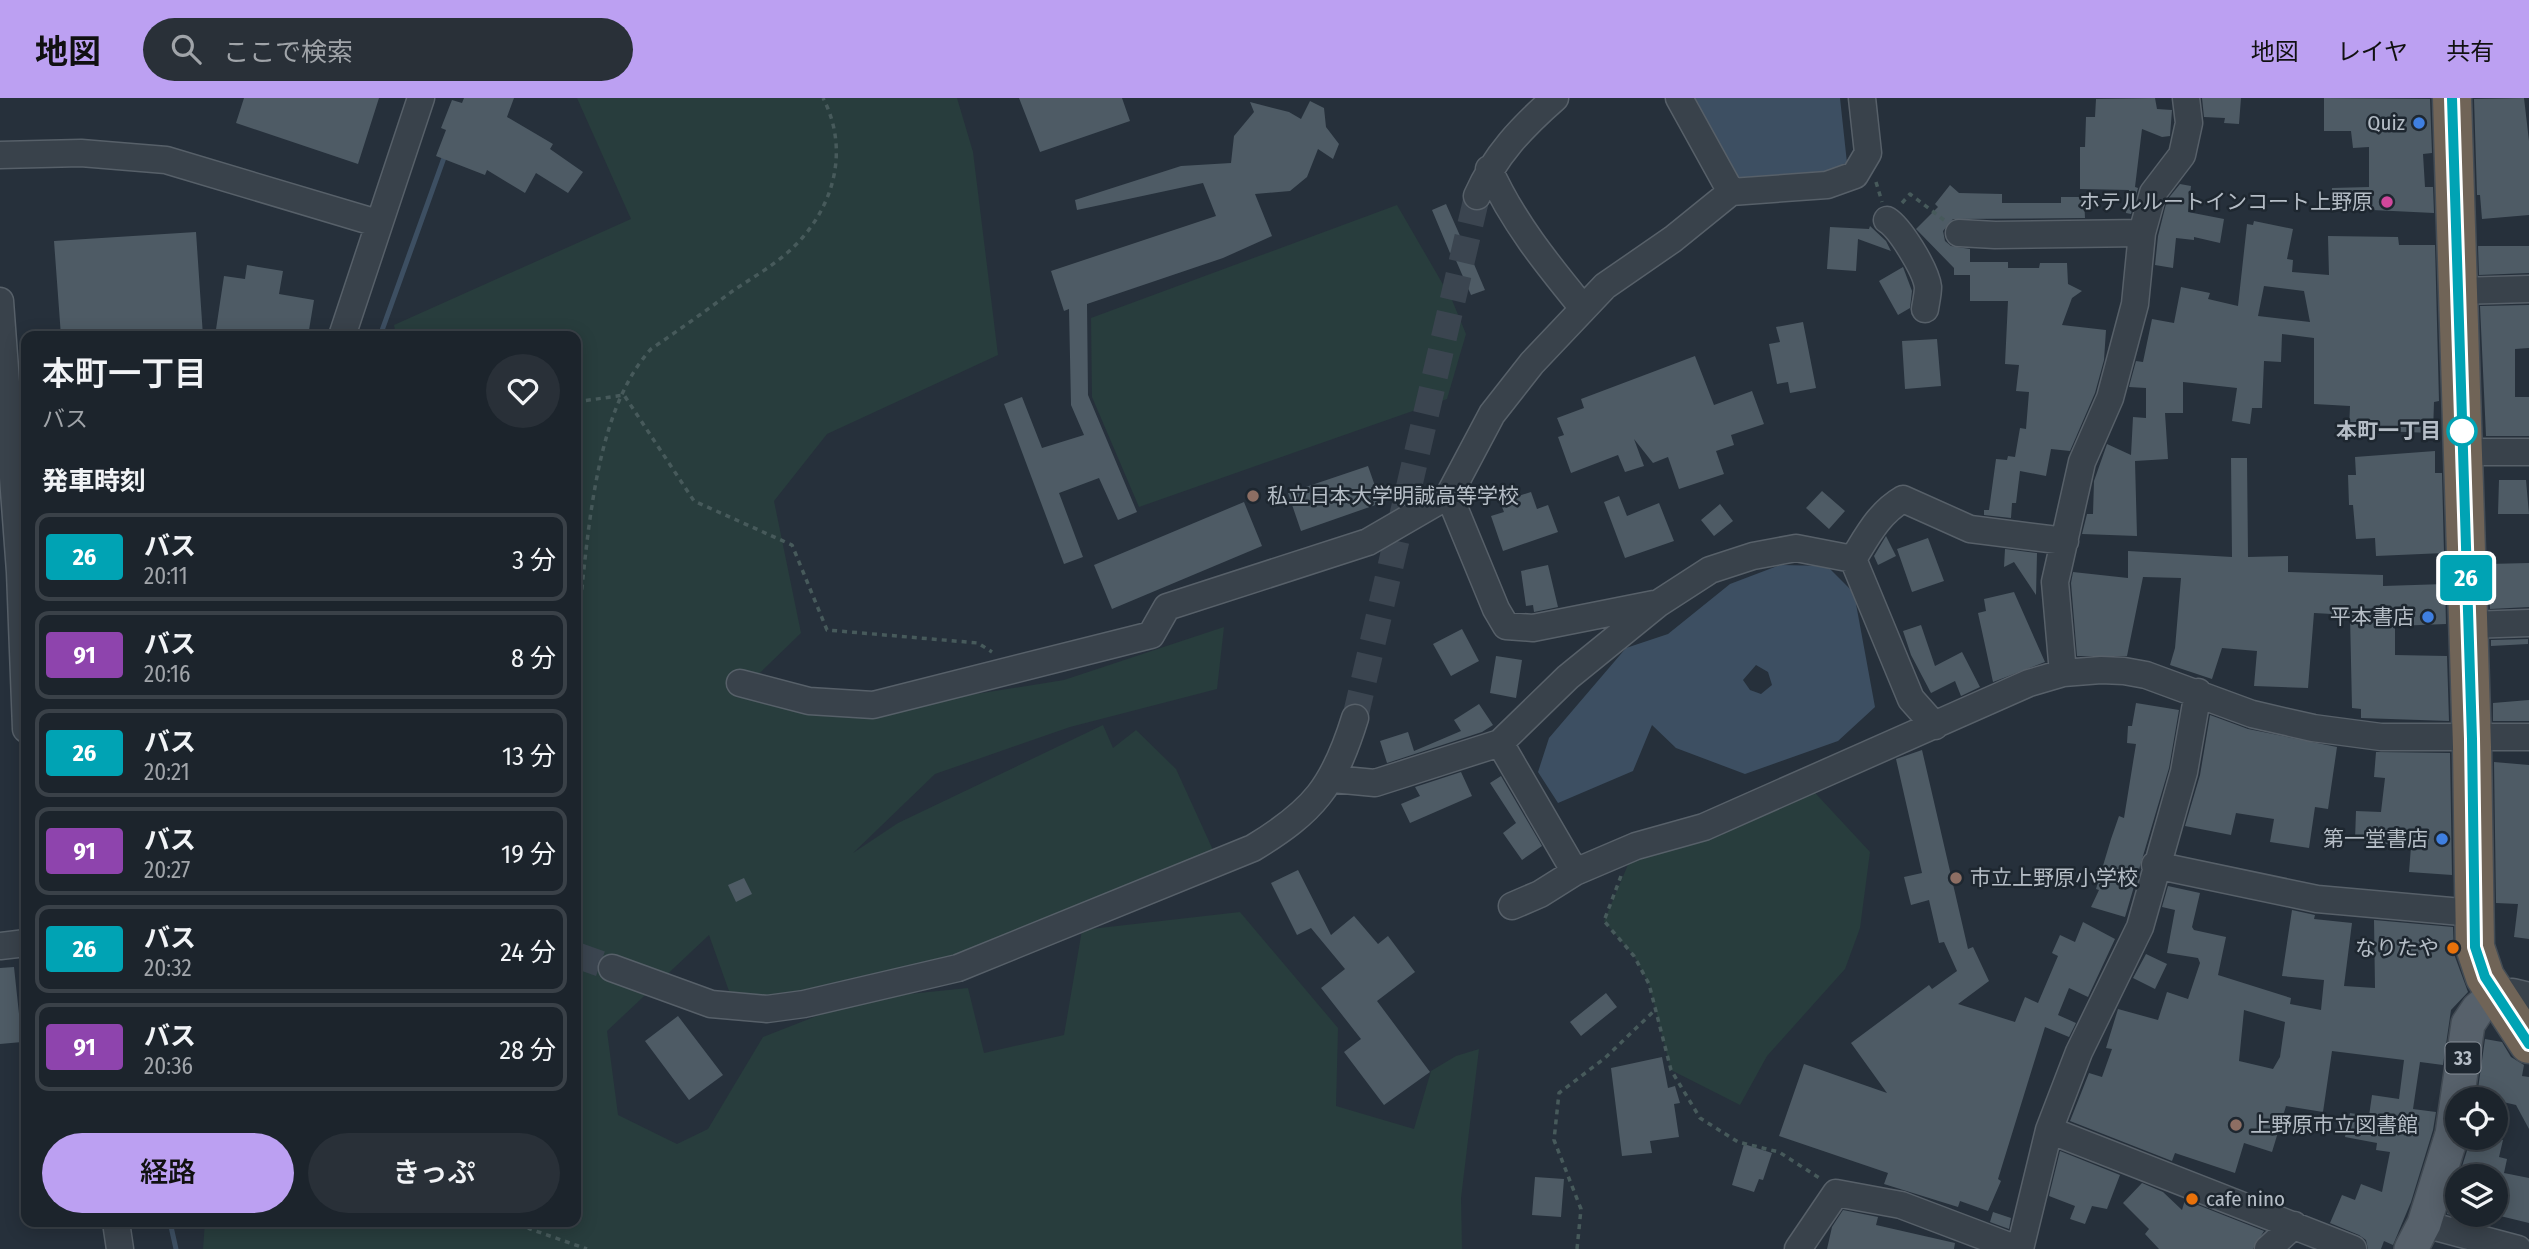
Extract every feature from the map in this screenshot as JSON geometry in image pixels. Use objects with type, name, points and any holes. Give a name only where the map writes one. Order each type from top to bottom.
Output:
[{"type":"highway","points":[[2452,98],[2472,739],[2475,947],[2485,977],[2512,995],[2529,1044]]},
{"type":"main road","name":"33","points":[[2417,1237],[2452,1134],[2468,1024],[2479,1009],[2512,995]]},
{"type":"street","points":[[344,331],[377,223],[400,166],[421,98]]},
{"type":"street","points":[[1477,196],[1489,169],[1517,134],[1555,98]]},
{"type":"street","points":[[1679,98],[1731,192]]},
{"type":"street","points":[[740,683],[809,701],[873,705],[1151,635],[1167,607],[1368,542],[1449,495],[1492,414],[1532,363],[1605,286],[1673,239],[1731,192],[1827,185],[1855,175],[1868,153],[1862,98]]},
{"type":"street","points":[[2063,673],[2054,599],[2065,541],[2082,462],[2110,398],[2135,304],[2142,233],[2153,193],[2182,155],[2189,123],[2186,98]]},
{"type":"street","points":[[0,155],[81,153],[166,160],[377,223]]},
{"type":"street","points":[[1489,169],[1504,200],[1534,246],[1583,308]]},
{"type":"street","points":[[1887,220],[1898,227],[1928,285],[1925,309]]},
{"type":"street","points":[[1959,233],[2142,233]]},
{"type":"street","points":[[2458,291],[2529,289]]},
{"type":"street","points":[[0,302],[21,549]]},
{"type":"street","points":[[2463,452],[2529,452]]},
{"type":"street","points":[[1449,495],[1496,609],[1506,626],[1533,628],[1659,603]]},
{"type":"street","points":[[1853,559],[1879,518],[1888,508],[1903,499],[1970,529],[2065,541]]},
{"type":"street","points":[[1333,779],[1376,783],[1500,743],[1568,677],[1659,603],[1710,570],[1753,556],[1796,548],[1853,559]]},
{"type":"street","points":[[1853,559],[1911,699],[1935,726]]},
{"type":"street","points":[[2468,625],[2529,623]]},
{"type":"street","points":[[1512,906],[1540,894],[1575,872],[1631,848],[1704,827],[2029,683],[2063,673],[2101,670],[2146,675],[2252,714],[2313,728],[2381,737],[2529,737]]},
{"type":"street","points":[[1798,1249],[1836,1193],[1901,1205],[2018,1249],[2049,1130],[2079,1052],[2140,927],[2155,865],[2184,772],[2198,692]]},
{"type":"street","points":[[612,968],[711,1004],[767,1009],[817,1002],[958,968],[1253,848],[1306,810],[1333,779],[1356,718]]},
{"type":"street","points":[[1500,743],[1575,872]]},
{"type":"street","points":[[2155,865],[2317,899],[2473,914]]},
{"type":"street","points":[[0,946],[21,944]]},
{"type":"street","points":[[2049,1130],[2353,1249]]},
{"type":"street","points":[[2268,1249],[2294,1226]]},
{"type":"street","points":[[117,1227],[121,1249]]},
{"type":"street","points":[[2417,1237],[2518,1249]]},
{"type":"path","points":[[581,588],[585,548],[603,450],[633,369],[651,349],[788,252],[819,216],[832,190],[838,150],[832,115],[822,98]]},
{"type":"path","points":[[1868,153],[1887,220]]},
{"type":"path","points":[[1887,220],[1910,194],[1959,233]]},
{"type":"path","points":[[581,401],[624,395]]},
{"type":"path","points":[[624,395],[694,500],[792,545],[827,630],[978,643],[1014,668]]},
{"type":"path","points":[[1631,848],[1604,921],[1634,956],[1649,984],[1671,1070],[1700,1118],[1738,1142],[1779,1152],[1836,1193]]},
{"type":"path","points":[[1577,1249],[1581,1209],[1554,1140],[1559,1093],[1605,1058],[1656,1009]]},
{"type":"path","points":[[527,1227],[587,1249]]},
{"type":"green space","points":[[577,98],[957,98],[973,152],[998,355],[827,434],[774,501],[801,633],[735,697],[858,713],[1064,680],[1224,627],[1217,689],[1070,727],[935,774],[853,853],[898,823],[1103,725],[1113,748],[1136,730],[1176,769],[1218,861],[958,968],[735,1008],[709,935],[607,1031],[618,1115],[677,1144],[708,1129],[763,1037],[860,999],[968,988],[984,1053],[1064,1035],[1082,930],[1240,912],[1338,1028],[1336,1106],[1414,1129],[1431,1071],[1456,1056],[1479,1049],[1461,1198],[1462,1249],[203,1249],[205,1227],[581,1227],[581,331],[395,331],[394,325],[631,219]]},
{"type":"green space","points":[[1397,205],[1452,300],[1466,334],[1447,399],[1139,507],[1092,397],[1091,318]]},
{"type":"green space","points":[[1805,782],[1870,852],[1860,928],[1845,969],[1767,1056],[1740,1105],[1671,1070],[1649,984],[1634,956],[1604,921],[1636,846]]},
{"type":"water","points":[[1695,98],[1840,98],[1847,163],[1808,191],[1738,182],[1694,110]]},
{"type":"water","points":[[1780,565],[1827,566],[1854,593],[1875,707],[1838,741],[1745,774],[1676,748],[1652,725],[1633,771],[1558,803],[1538,772],[1549,738],[1626,648],[1668,634],[1730,584]],"holes":[[[1756,665],[1768,672],[1772,685],[1761,694],[1750,690],[1743,680]]]},
{"type":"building","points":[[244,98],[379,98],[358,164],[236,123]]},
{"type":"building","points":[[464,98],[514,98],[507,117],[553,144],[550,149],[583,172],[568,193],[536,173],[525,193],[487,170],[485,175],[436,156],[446,130],[441,128],[452,100],[462,103]]},
{"type":"building","points":[[1019,98],[1122,98],[1130,121],[1040,152]]},
{"type":"building","points":[[2155,98],[2157,109],[2172,110],[2170,136],[2162,137],[2142,129],[2135,187],[2138,188],[2131,214],[2126,213],[2129,190],[2080,189],[2080,147],[2085,147],[2086,117],[2095,117],[2096,99]]},
{"type":"building","points":[[2202,98],[2241,98],[2239,124],[2224,123],[2225,118],[2204,117]]},
{"type":"building","points":[[2324,98],[2430,99],[2432,153],[2423,154],[2425,187],[2433,187],[2434,213],[2331,208],[2332,188],[2369,187],[2369,147],[2353,148],[2351,131],[2324,131]]},
{"type":"building","points":[[2524,98],[2529,141],[2529,215],[2482,219],[2480,195],[2477,195],[2474,99]]},
{"type":"building","points":[[1310,101],[1324,108],[1326,127],[1339,144],[1333,159],[1318,149],[1307,177],[1290,191],[1255,194],[1272,236],[1223,258],[1087,304],[1088,395],[1137,512],[1118,520],[1099,478],[1059,493],[1083,557],[1064,564],[1004,404],[1022,397],[1042,448],[1084,435],[1071,405],[1069,309],[1064,311],[1051,271],[1216,216],[1203,183],[1077,210],[1075,200],[1181,166],[1231,163],[1234,136],[1254,112],[1250,102],[1289,112],[1301,119]]},
{"type":"building","points":[[2180,184],[2191,186],[2188,212],[2224,219],[2220,243],[2194,237],[2194,240],[2176,238],[2173,268],[2155,265],[2158,236],[2167,200]]},
{"type":"building","points":[[1950,185],[1959,193],[2002,194],[2002,203],[2061,203],[2061,197],[2084,197],[2085,218],[1953,219],[1943,231],[1945,241],[1951,246],[1970,249],[1970,275],[1954,275],[1954,268],[1916,229],[1938,207],[1935,204]]},
{"type":"building","points":[[1446,204],[1465,247],[1450,253],[1432,210]]},
{"type":"building","points":[[2254,221],[2293,229],[2287,259],[2293,260],[2292,272],[2329,275],[2328,236],[2398,237],[2399,245],[2435,245],[2439,401],[2434,402],[2433,433],[2349,430],[2350,406],[2314,404],[2314,338],[2282,334],[2281,362],[2264,361],[2262,408],[2252,408],[2250,424],[2232,421],[2237,388],[2183,382],[2183,413],[2165,413],[2168,459],[2135,461],[2137,536],[2082,534],[2087,514],[2093,514],[2094,481],[2107,444],[2131,455],[2133,417],[2146,418],[2146,388],[2129,387],[2136,361],[2143,362],[2152,319],[2174,323],[2181,287],[2210,293],[2208,299],[2238,306],[2247,224],[2253,225]],"holes":[[[2264,286],[2304,291],[2310,322],[2258,316]]]},
{"type":"building","points":[[1870,226],[1886,241],[1891,251],[1858,239],[1856,271],[1827,269],[1830,227],[1869,229]]},
{"type":"building","points":[[196,232],[203,331],[61,331],[54,241]]},
{"type":"building","points":[[2478,246],[2529,246],[2529,273],[2479,275]]},
{"type":"building","points":[[1468,250],[1485,290],[1471,295],[1454,256]]},
{"type":"building","points":[[1970,262],[2008,262],[2008,268],[2039,268],[2040,263],[2067,263],[2068,284],[2082,291],[2072,298],[2062,325],[2106,330],[2104,360],[2095,393],[2070,451],[2051,449],[2046,476],[2020,471],[2011,518],[1984,515],[1984,510],[1989,510],[1996,459],[2007,460],[2008,456],[2015,457],[2020,428],[2026,429],[2029,392],[2016,391],[2019,365],[2005,364],[2008,301],[1970,301]]},
{"type":"building","points":[[247,265],[283,271],[279,294],[314,300],[309,331],[216,331],[224,276],[245,279]]},
{"type":"building","points":[[1903,267],[1912,291],[1910,308],[1898,315],[1879,281]]},
{"type":"building","points":[[2529,305],[2529,348],[2515,349],[2515,397],[2529,397],[2529,436],[2486,436],[2480,306]]},
{"type":"building","points":[[1803,322],[1816,388],[1790,393],[1788,382],[1777,384],[1769,344],[1780,342],[1776,327]]},
{"type":"building","points":[[1937,339],[1941,386],[1905,389],[1902,341]]},
{"type":"building","points":[[1695,356],[1714,405],[1752,391],[1764,424],[1731,435],[1734,445],[1716,451],[1724,474],[1679,489],[1668,457],[1653,463],[1634,439],[1644,466],[1625,472],[1618,455],[1571,473],[1558,437],[1564,435],[1557,418],[1584,408],[1581,399]]},
{"type":"building","points":[[2435,451],[2435,473],[2442,473],[2444,553],[2376,556],[2375,538],[2356,539],[2353,505],[2349,505],[2348,475],[2356,475],[2355,457]]},
{"type":"building","points":[[2231,458],[2247,458],[2248,557],[2288,556],[2288,572],[2383,575],[2383,586],[2445,584],[2446,624],[2395,626],[2395,655],[2447,656],[2449,721],[2361,718],[2361,709],[2352,708],[2350,615],[2314,613],[2308,688],[2254,686],[2257,651],[2222,648],[2212,679],[2170,665],[2175,648],[2181,578],[2143,577],[2127,656],[2077,656],[2071,583],[2073,572],[2128,578],[2128,551],[2232,557]]},
{"type":"building","points":[[1368,466],[1381,503],[1301,531],[1288,493]]},
{"type":"building","points":[[2499,480],[2526,480],[2529,514],[2498,514]]},
{"type":"building","points":[[1822,491],[1845,511],[1829,529],[1806,508]]},
{"type":"building","points":[[1531,492],[1537,509],[1548,505],[1558,532],[1503,551],[1491,516],[1504,512],[1500,502]]},
{"type":"building","points":[[1619,496],[1627,516],[1659,503],[1674,541],[1625,558],[1604,502]]},
{"type":"building","points":[[1244,502],[1262,546],[1112,609],[1094,565]]},
{"type":"building","points":[[1720,504],[1733,521],[1714,536],[1701,520]]},
{"type":"building","points":[[1886,536],[1896,556],[1878,565],[1874,556]]},
{"type":"building","points":[[1928,538],[1944,581],[1912,592],[1897,549]]},
{"type":"building","points":[[2005,549],[2037,553],[2036,595],[2014,562],[2004,567]]},
{"type":"building","points":[[2529,563],[2529,607],[2490,609],[2488,564]]},
{"type":"building","points":[[1548,565],[1558,607],[1534,612],[1533,605],[1526,606],[1521,571]]},
{"type":"building","points":[[2014,592],[2045,662],[1993,682],[1978,613],[1986,611],[1984,599]]},
{"type":"building","points":[[1921,625],[1935,666],[1962,652],[1980,687],[1961,696],[1955,681],[1931,693],[1911,655],[1903,631]]},
{"type":"building","points":[[1462,629],[1479,661],[1451,676],[1433,644]]},
{"type":"building","points":[[2528,639],[2528,644],[2491,646],[2491,640]]},
{"type":"building","points":[[1496,656],[1522,660],[1516,698],[1490,693]]},
{"type":"building","points":[[2529,700],[2529,721],[2493,721],[2493,703]]},
{"type":"building","points":[[2136,703],[2179,710],[2169,768],[2125,917],[2091,907],[2099,890],[2096,889],[2119,816],[2124,818],[2136,744],[2127,743],[2128,726],[2132,726]]},
{"type":"building","points":[[1479,704],[1493,725],[1482,732],[1387,763],[1380,741],[1408,732],[1414,751],[1461,731],[1454,720]]},
{"type":"building","points":[[2210,715],[2248,729],[2337,747],[2328,809],[2315,807],[2309,848],[2270,842],[2274,819],[2236,813],[2231,835],[2185,826],[2200,775]]},
{"type":"building","points":[[1922,750],[1968,949],[1973,947],[1989,981],[1958,1004],[2015,1022],[2025,997],[2038,1003],[2058,956],[2052,953],[2060,935],[2075,942],[2083,922],[2115,939],[2088,997],[2069,988],[2058,1015],[2076,1023],[2069,1037],[2045,1027],[1998,1179],[2001,1181],[1988,1211],[1960,1201],[1958,1207],[1884,1184],[1888,1173],[1779,1136],[1804,1064],[1887,1093],[1851,1043],[1929,985],[1932,989],[1957,971],[1944,942],[1939,943],[1929,900],[1911,905],[1904,877],[1922,873],[1896,759]]},
{"type":"building","points":[[2376,752],[2450,753],[2452,875],[2409,872],[2411,847],[2355,840],[2356,811],[2381,812],[2385,778],[2374,777]]},
{"type":"building","points":[[2494,762],[2529,765],[2529,939],[2514,937],[2518,904],[2496,903]]},
{"type":"building","points":[[1461,772],[1472,796],[1410,823],[1401,804],[1420,796],[1415,787]]},
{"type":"building","points":[[1501,776],[1542,846],[1522,860],[1503,833],[1516,823],[1490,783]]},
{"type":"building","points":[[1298,870],[1331,935],[1354,916],[1378,944],[1388,936],[1415,972],[1377,1001],[1430,1072],[1384,1105],[1344,1052],[1361,1039],[1321,988],[1345,969],[1311,928],[1297,935],[1271,883]]},
{"type":"building","points":[[744,878],[752,894],[736,902],[728,885]]},
{"type":"building","points":[[2168,886],[2200,893],[2192,927],[2194,930],[2226,937],[2218,975],[2291,998],[2290,1004],[2321,1010],[2324,980],[2282,976],[2292,910],[2315,915],[2314,919],[2352,923],[2344,986],[2375,988],[2374,920],[2453,927],[2454,954],[2468,992],[2451,1010],[2443,1065],[2420,1062],[2413,1109],[2436,1112],[2411,1202],[2393,1245],[2384,1241],[2381,1249],[2368,1249],[2366,1240],[2359,1235],[2330,1223],[2342,1195],[2355,1200],[2361,1184],[2382,1192],[2390,1152],[2376,1150],[2377,1143],[2345,1137],[2350,1113],[2369,1116],[2372,1095],[2399,1099],[2404,1060],[2332,1051],[2323,1112],[2286,1106],[2272,1152],[2244,1143],[2235,1173],[2175,1153],[2172,1161],[2070,1121],[2089,1073],[2102,1077],[2112,1049],[2106,1048],[2118,1009],[2158,1020],[2167,992],[2188,999],[2200,963],[2198,958],[2167,953],[2175,910],[2162,907]],"holes":[[[2244,1010],[2285,1022],[2280,1057],[2273,1069],[2239,1061]]]},
{"type":"building","points":[[2146,954],[2167,964],[2155,989],[2133,978]]},
{"type":"building","points":[[14,967],[21,1042],[0,1044],[0,968]]},
{"type":"building","points":[[1606,993],[1617,1007],[1581,1036],[1570,1022]]},
{"type":"building","points":[[678,1016],[723,1075],[689,1100],[645,1041]]},
{"type":"building","points":[[2485,1039],[2502,1042],[2511,1057],[2524,1065],[2522,1076],[2529,1077],[2529,1129],[2516,1105],[2508,1103],[2508,1087],[2478,1087]]},
{"type":"building","points":[[1662,1057],[1668,1088],[1675,1086],[1680,1103],[1674,1104],[1679,1137],[1650,1141],[1652,1153],[1622,1156],[1611,1068]]},
{"type":"building","points":[[1744,1144],[1772,1153],[1763,1180],[1759,1179],[1754,1192],[1732,1185]]},
{"type":"building","points":[[2467,1150],[2501,1150],[2499,1157],[2507,1159],[2506,1164],[2463,1164]]},
{"type":"building","points":[[2060,1151],[2120,1175],[2107,1209],[2092,1206],[2085,1224],[2070,1219],[2075,1206],[2049,1196]]},
{"type":"building","points":[[2508,1174],[2529,1178],[2529,1223],[2508,1218]]},
{"type":"building","points":[[1535,1177],[1564,1179],[1561,1217],[1532,1215]]},
{"type":"building","points":[[2142,1183],[2163,1192],[2182,1210],[2185,1200],[2264,1231],[2253,1249],[2159,1249],[2145,1234],[2149,1229],[2123,1203]]},
{"type":"building","points":[[1843,1210],[1878,1217],[1876,1225],[1955,1243],[1954,1249],[1827,1249],[1832,1227]]},
{"type":"building","points":[[1993,1212],[2011,1218],[2009,1229],[1990,1222]]},
{"type":"waterway","points":[[382,331],[445,155]]},
{"type":"waterway","points":[[171,1227],[176,1249]]},
{"type":"tunnel","points":[[1355,718],[1477,196]]},
{"type":"tunnel","points":[[581,957],[612,968]]},
{"type":"bus line","name":"26","points":[[2452,98],[2472,739],[2475,947],[2485,977],[2529,1044]]},
{"type":"place","name":"Quiz","points":[[2419,123]]},
{"type":"place","name":"ホテルルートインコート上野原","points":[[2387,202]]},
{"type":"place","name":"本町一丁目","points":[[2462,431]]},
{"type":"place","name":"私立日本大学明誠高等学校","points":[[1253,496]]},
{"type":"place","name":"平本書店","points":[[2428,617]]},
{"type":"place","name":"第一堂書店","points":[[2442,839]]},
{"type":"place","name":"市立上野原小学校","points":[[1956,878]]},
{"type":"place","name":"なりたや","points":[[2453,948]]},
{"type":"place","name":"上野原市立図書館","points":[[2236,1125]]},
{"type":"place","name":"cafe nino","points":[[2192,1199]]}]
